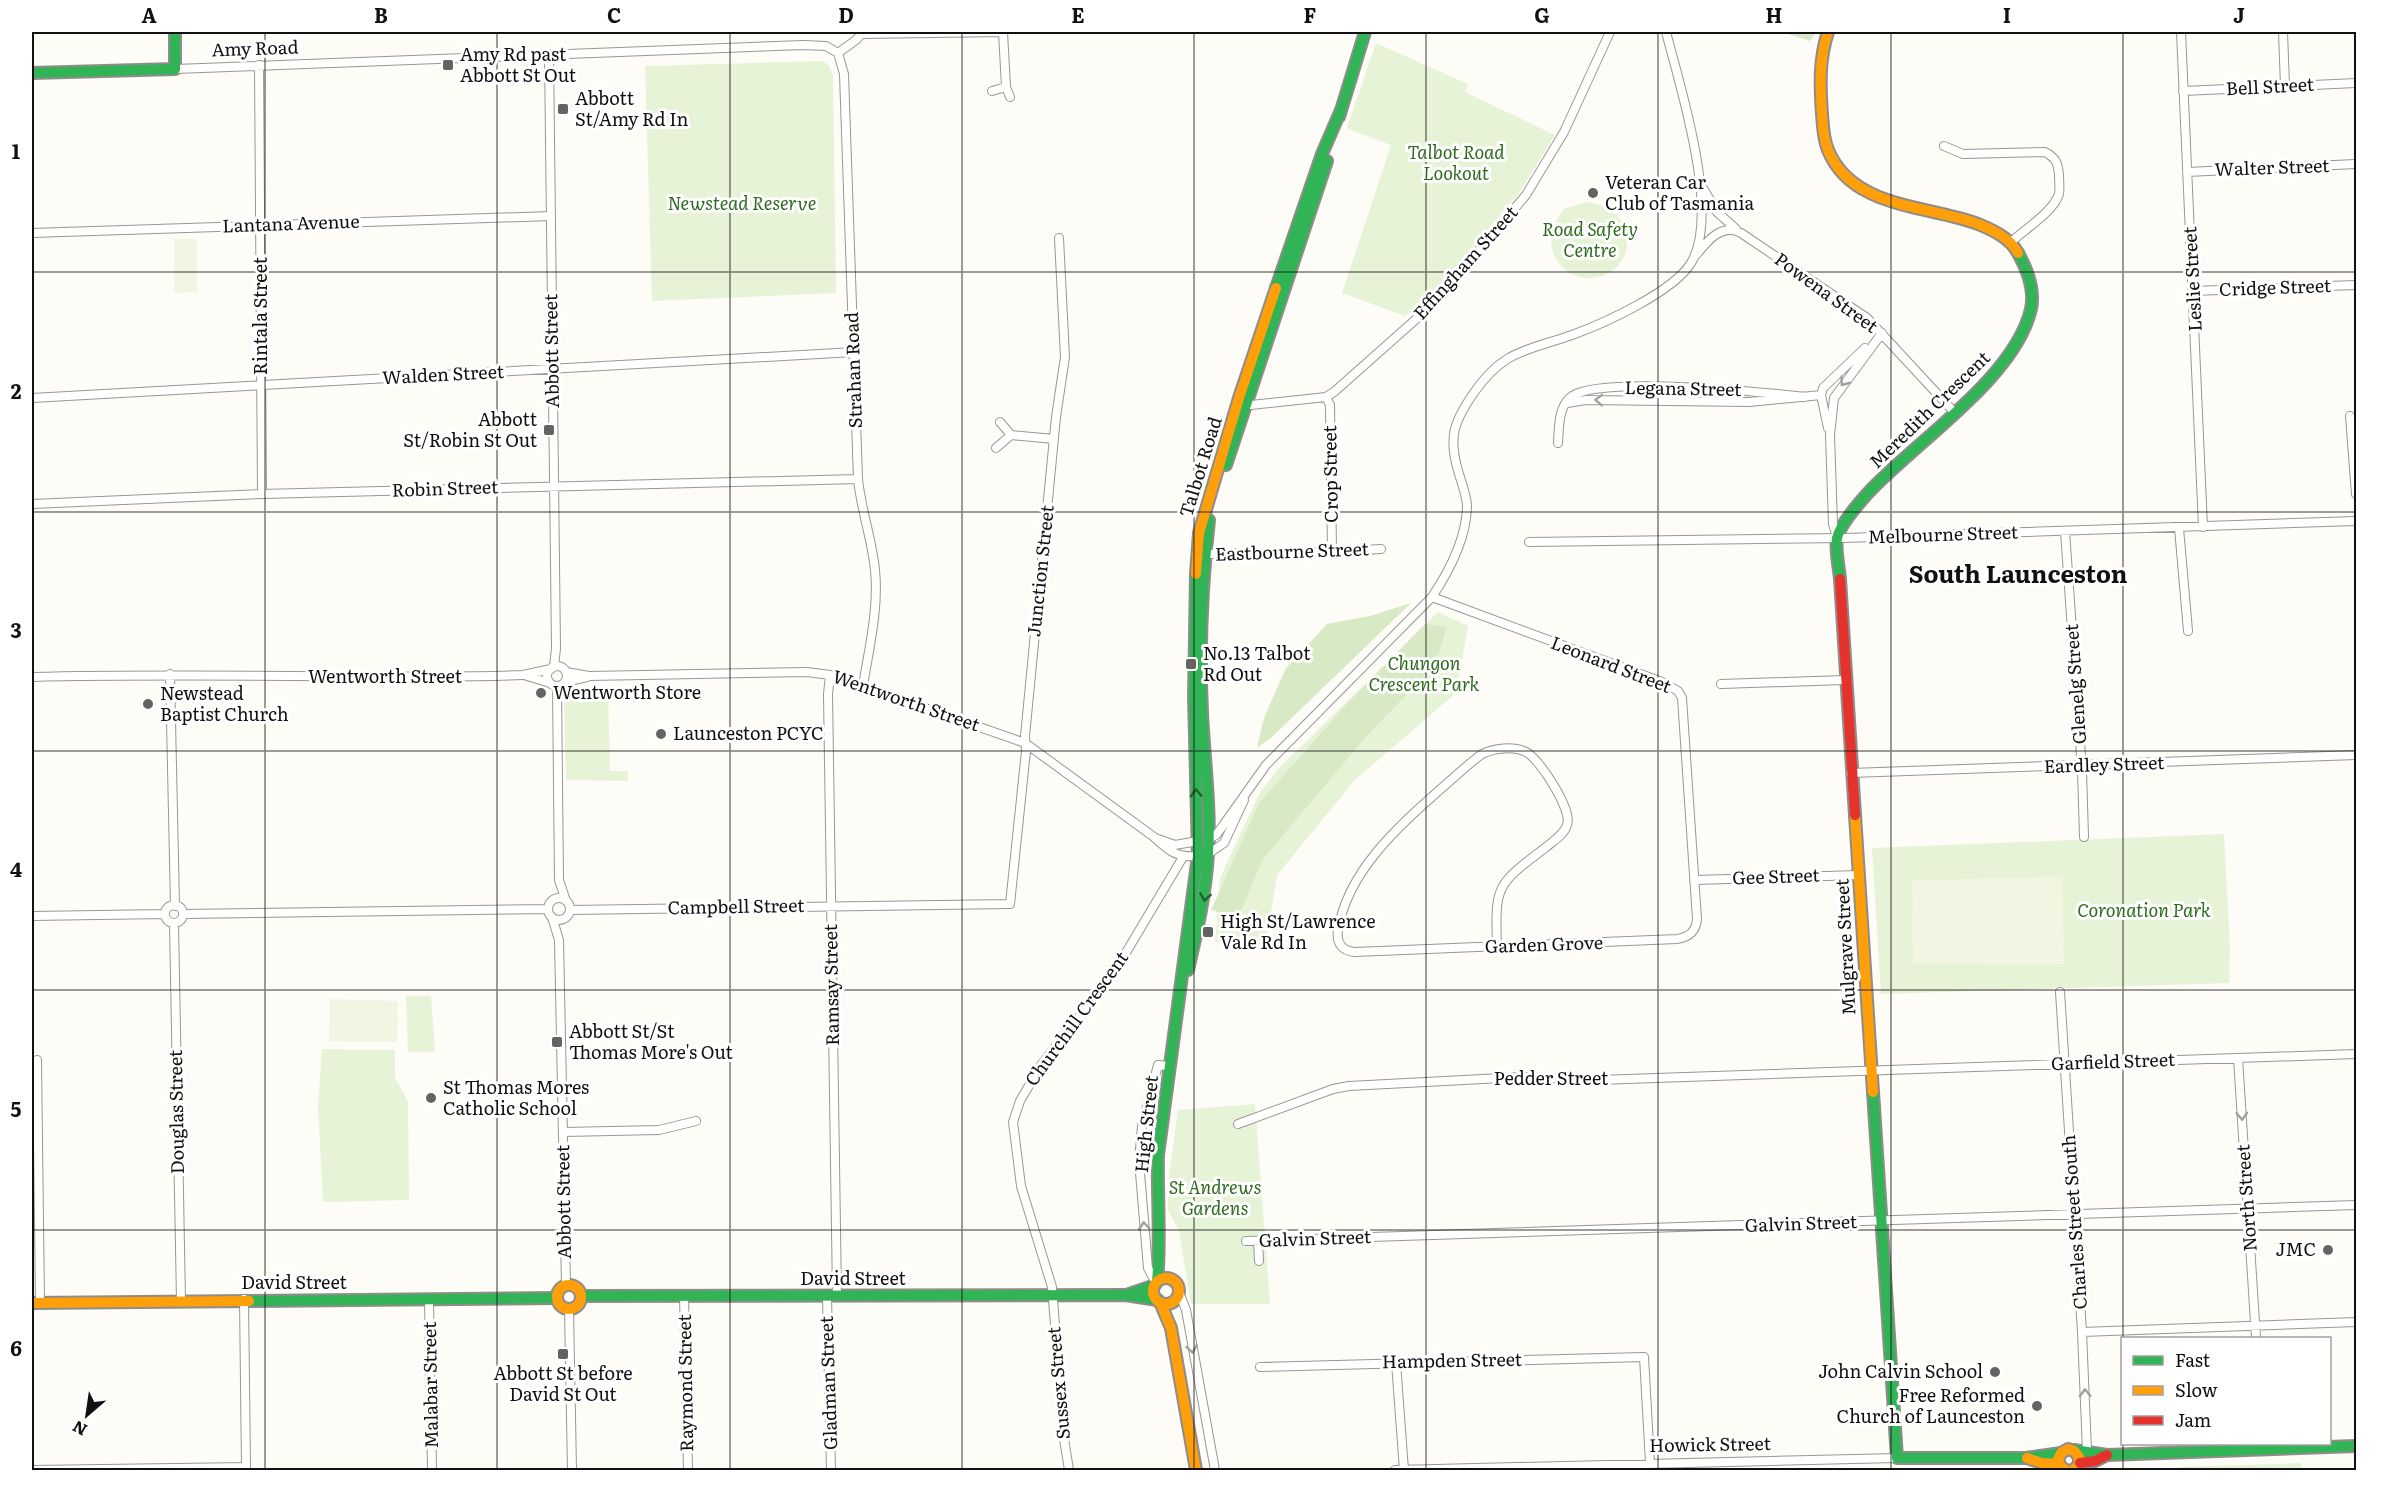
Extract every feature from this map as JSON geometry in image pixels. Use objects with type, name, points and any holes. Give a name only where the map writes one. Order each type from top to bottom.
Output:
[{"type":"street","points":[[174,69],[175,32]]},
{"type":"street","points":[[838,53],[863,33],[1003,32],[1006,87],[1010,97]]},
{"type":"street","name":"Talbot Road","points":[[1202,848],[1204,554],[1215,497],[1330,152],[1365,32]]},
{"type":"street","name":"Effingham Street","points":[[1326,397],[1432,305],[1526,195],[1564,132],[1610,32]]},
{"type":"street","points":[[1666,32],[1698,175],[1702,207],[1701,229],[1692,262]]},
{"type":"street","name":"Meredith Crescent","points":[[1827,32],[1823,46],[1820,96],[1824,137],[1828,152],[1841,173],[1873,195],[1993,229],[2011,242],[2023,256],[2032,285],[2032,304],[2027,323],[2004,362],[1871,489],[1848,516],[1837,537]]},
{"type":"street","name":"Leslie Street","points":[[2181,32],[2203,527]]},
{"type":"street","points":[[2283,32],[2285,86]]},
{"type":"street","name":"Amy Road","points":[[32,73],[803,45],[825,46],[838,53]]},
{"type":"street","name":"Strahan Road","points":[[838,53],[844,74],[858,479],[860,498],[871,541],[876,588],[863,686]]},
{"type":"street","name":"Abbott Street","points":[[549,54],[558,669]]},
{"type":"street","name":"Rintala Street","points":[[259,65],[262,494]]},
{"type":"street","name":"Bell Street","points":[[2183,91],[2356,82]]},
{"type":"street","points":[[992,91],[1006,87]]},
{"type":"street","name":"Talbot Road","points":[[1202,848],[1194,696],[1196,566],[1199,533],[1239,398],[1322,154],[1341,110]]},
{"type":"street","points":[[1944,146],[1963,154],[2045,152],[2053,156],[2058,167],[2060,192],[2050,208],[2011,242]]},
{"type":"street","name":"Walter Street","points":[[2187,172],[2356,164]]},
{"type":"street","name":"Powena Street","points":[[1698,175],[1712,206],[1741,233],[1867,318],[1954,412]]},
{"type":"street","name":"Lantana Avenue","points":[[32,233],[551,216]]},
{"type":"street","points":[[1183,857],[1202,848],[1222,827],[1266,765],[1432,597],[1453,561],[1466,520],[1467,502],[1456,464],[1452,435],[1463,410],[1488,375],[1500,363],[1520,351],[1574,334],[1651,297],[1674,282],[1707,243],[1721,231],[1732,229],[1741,233]]},
{"type":"street","name":"Junction Street","points":[[1010,904],[1054,439],[1065,357],[1059,238]]},
{"type":"street","name":"Cridge Street","points":[[2193,291],[2356,285]]},
{"type":"street","points":[[1821,395],[1825,386],[1882,333]]},
{"type":"street","name":"Mulgrave Street","points":[[1882,333],[1834,398],[1830,435],[1833,524],[1837,537],[1870,1072],[1897,1458]]},
{"type":"street","name":"Walden Street","points":[[32,398],[854,352]]},
{"type":"street","name":"Legana Street","points":[[1565,404],[1570,397],[1579,393],[1623,387],[1733,389],[1805,397]]},
{"type":"street","name":"Mulgrave Street","points":[[1821,395],[1830,435]]},
{"type":"street","name":"Legana Street","points":[[1565,404],[1586,399],[1749,402],[1821,395]]},
{"type":"street","points":[[1246,404],[1326,397]]},
{"type":"street","name":"Crop Street","points":[[1326,397],[1330,405],[1332,552]]},
{"type":"street","points":[[1558,443],[1559,419],[1565,404]]},
{"type":"street","points":[[2350,416],[2356,494]]},
{"type":"street","points":[[1000,422],[1011,435],[1054,439]]},
{"type":"street","points":[[996,448],[1011,435]]},
{"type":"street","name":"Robin Street","points":[[32,504],[262,494],[858,479]]},
{"type":"street","name":"Melbourne Street","points":[[1529,542],[1837,537],[2356,521]]},
{"type":"street","points":[[2179,528],[2188,631]]},
{"type":"street","name":"Glenelg Street","points":[[2065,531],[2084,837]]},
{"type":"street","name":"Eastbourne Street","points":[[1204,554],[1381,549]]},
{"type":"street","name":"Leonard Street","points":[[1432,597],[1662,682],[1678,691],[1683,708],[1694,880]]},
{"type":"street","points":[[558,669],[548,675],[558,684]]},
{"type":"street","points":[[183,914],[550,913],[559,920],[568,914],[559,880],[558,669]]},
{"type":"street","name":"Wentworth Street","points":[[32,677],[170,674],[299,677],[523,675],[558,669],[589,676]]},
{"type":"street","name":"Wentworth Street","points":[[523,675],[558,684],[589,676],[807,672],[830,675],[1025,743],[1154,837],[1169,852],[1183,857]]},
{"type":"street","points":[[170,674],[175,906]]},
{"type":"street","name":"Ramsay Street","points":[[830,675],[828,694],[832,1296]]},
{"type":"street","points":[[1721,684],[1845,680]]},
{"type":"street","name":"Garden Grove","points":[[1497,947],[1496,907],[1499,890],[1515,870],[1559,836],[1569,822],[1566,808],[1537,760],[1515,749],[1493,750],[1478,757],[1398,828],[1360,877],[1344,906],[1338,933],[1342,947],[1355,952],[1497,947],[1686,937],[1694,930],[1696,923],[1694,880]]},
{"type":"street","name":"Eardley Street","points":[[1851,773],[2356,755]]},
{"type":"street","points":[[1202,848],[1221,847],[1249,788]]},
{"type":"street","name":"Wentworth Street","points":[[1154,837],[1175,845],[1202,848]]},
{"type":"street","name":"High Street","points":[[1156,1283],[1160,1252],[1158,1176],[1170,1066],[1202,848]]},
{"type":"street","name":"Churchill Crescent","points":[[1052,1296],[1052,1287],[1018,1174],[1013,1122],[1016,1110],[1046,1059],[1115,971],[1183,857]]},
{"type":"street","name":"Gee Street","points":[[1694,880],[1859,875]]},
{"type":"street","points":[[550,913],[559,880]]},
{"type":"street","points":[[552,901],[559,898],[566,901]]},
{"type":"street","name":"Campbell Street","points":[[568,914],[830,905],[1010,904]]},
{"type":"street","points":[[175,906],[167,909],[166,920],[174,923],[181,920],[183,914]]},
{"type":"street","points":[[175,906],[183,914]]},
{"type":"street","name":"Abbott Street","points":[[550,913],[560,940]]},
{"type":"street","points":[[32,916],[165,914]]},
{"type":"street","name":"Abbott Street","points":[[566,1285],[560,940],[568,914]]},
{"type":"street","name":"Douglas Street","points":[[174,923],[181,1301]]},
{"type":"street","name":"Charles Street South","points":[[2060,992],[2082,1332],[2087,1451]]},
{"type":"street","name":"Garfield Street","points":[[1870,1072],[2356,1054]]},
{"type":"street","name":"North Street","points":[[2238,1058],[2256,1337]]},
{"type":"street","points":[[36,1303],[37,1060]]},
{"type":"street","points":[[1156,1283],[1148,1268],[1139,1172],[1140,1137],[1158,1065],[1170,1066]]},
{"type":"street","name":"Pedder Street","points":[[1238,1124],[1333,1089],[1349,1086],[1521,1077],[1598,1080],[1870,1072]]},
{"type":"street","points":[[1149,1100],[1166,1102]]},
{"type":"street","points":[[563,1132],[659,1130],[696,1121]]},
{"type":"street","name":"Galvin Street","points":[[1246,1241],[2356,1205]]},
{"type":"street","points":[[1258,1241],[1259,1261]]},
{"type":"street","name":"High Street","points":[[1160,1252],[1186,1310],[1215,1470]]},
{"type":"street","points":[[1177,1291],[1166,1277],[1156,1283],[1153,1292],[1171,1328],[1196,1470]]},
{"type":"street","name":"David Street","points":[[1125,1295],[1156,1283]]},
{"type":"street","points":[[566,1285],[576,1287],[581,1296],[578,1305],[569,1309],[561,1306],[556,1298],[559,1290],[566,1285]]},
{"type":"street","points":[[1159,1301],[1170,1303],[1177,1291]]},
{"type":"street","points":[[1171,1328],[1177,1291]]},
{"type":"street","name":"David Street","points":[[581,1296],[1125,1295],[1159,1301]]},
{"type":"street","name":"Raymond Street","points":[[684,1296],[688,1470]]},
{"type":"street","name":"Gladman Street","points":[[831,1470],[832,1296]]},
{"type":"street","name":"Sussex Street","points":[[1052,1296],[1064,1439],[1069,1470]]},
{"type":"street","name":"David Street","points":[[36,1303],[244,1299],[556,1298]]},
{"type":"street","points":[[32,1470],[246,1468],[244,1299]]},
{"type":"street","name":"Malabar Street","points":[[429,1299],[432,1470]]},
{"type":"street","points":[[569,1309],[572,1470]]},
{"type":"street","points":[[2082,1332],[2356,1322]]},
{"type":"street","name":"Hampden Street","points":[[1260,1367],[1644,1357],[1650,1463]]},
{"type":"street","points":[[1396,1363],[1404,1470]]},
{"type":"street","points":[[2062,1465],[2068,1449],[2107,1455],[2261,1446],[2356,1446]]},
{"type":"street","points":[[2074,1450],[2078,1454],[2077,1467],[2107,1455]]},
{"type":"street","name":"Howick Street","points":[[1395,1470],[1897,1458],[2026,1458],[2042,1463],[2062,1465]]},
{"type":"green space","points":[[1781,32],[1816,32],[1810,41]]},
{"type":"green space","name":"Talbot Road Lookout","points":[[1376,43],[1468,84],[1465,92],[1555,135],[1519,193],[1427,301],[1405,316],[1342,293],[1391,145],[1347,128]]},
{"type":"green space","name":"Newstead Reserve","points":[[823,61],[829,66],[833,75],[836,293],[652,301],[645,66]]},
{"type":"green space","name":"Road Safety Centre","points":[[1586,202],[1603,206],[1617,215],[1623,225],[1627,243],[1624,257],[1615,269],[1603,276],[1588,278],[1574,275],[1562,267],[1553,252],[1551,240],[1557,219],[1564,209]]},
{"type":"green space","points":[[174,239],[197,239],[197,292],[174,293]]},
{"type":"green space","points":[[1411,603],[1271,738],[1257,748],[1264,718],[1286,668],[1327,624],[1370,616]]},
{"type":"green space","name":"Chungon Crescent Park","points":[[1438,612],[1468,626],[1456,693],[1355,780],[1277,875],[1265,948],[1215,942],[1220,878],[1259,794],[1277,770]]},
{"type":"green space","points":[[1425,624],[1447,627],[1435,665],[1364,739],[1263,859],[1238,917],[1211,910],[1259,803],[1346,705]]},
{"type":"green space","points":[[574,690],[608,691],[610,771],[628,771],[628,781],[566,780],[564,696]]},
{"type":"green space","name":"Coronation Park","points":[[2224,834],[2230,948],[2229,983],[1881,994],[1872,848]]},
{"type":"green space","points":[[2062,877],[2064,964],[1913,963],[1912,880]]},
{"type":"green space","points":[[406,996],[431,996],[435,1052],[408,1052]]},
{"type":"green space","points":[[330,999],[398,1001],[397,1042],[329,1041]]},
{"type":"green space","points":[[322,1049],[395,1050],[395,1077],[408,1102],[409,1200],[323,1202],[318,1107]]},
{"type":"green space","name":"St Andrews Gardens","points":[[1255,1104],[1270,1304],[1191,1304],[1179,1231],[1168,1210],[1169,1175],[1178,1110]]},
{"type":"green space","points":[[2301,1463],[2301,1470],[2178,1470],[2178,1467]]},
{"type":"traffic: fast","points":[[32,73],[175,69],[175,32]]},
{"type":"traffic: fast","points":[[1339,117],[1365,32]]},
{"type":"traffic: fast","points":[[1276,288],[1322,154],[1341,110]]},
{"type":"traffic: fast","points":[[1226,465],[1327,161]]},
{"type":"traffic: fast","points":[[1840,579],[1837,538],[1850,514],[1888,473],[1985,384],[2005,360],[2021,335],[2031,309],[2032,294],[2027,273],[2018,253]]},
{"type":"traffic: fast","points":[[1188,970],[1203,897],[1209,835],[1201,664],[1203,592],[1209,520]]},
{"type":"traffic: fast","points":[[1157,1282],[1158,1155],[1198,856],[1194,696],[1196,574]]},
{"type":"traffic: fast","points":[[1873,1092],[1897,1458],[2026,1458],[2061,1453]]},
{"type":"traffic: fast","points":[[1126,1295],[1155,1285]]},
{"type":"traffic: fast","points":[[581,1296],[1125,1295],[1158,1300]]},
{"type":"traffic: fast","points":[[249,1301],[557,1298]]},
{"type":"traffic: fast","points":[[2074,1450],[2107,1455],[2356,1446]]},
{"type":"traffic: slow","points":[[1828,32],[1821,73],[1823,128],[1828,150],[1839,169],[1855,184],[1873,194],[1893,202],[1958,218],[1989,229],[2006,239],[2018,253]]},
{"type":"traffic: slow","points":[[1196,574],[1199,533],[1239,398],[1276,288]]},
{"type":"traffic: slow","points":[[1855,815],[1873,1092]]},
{"type":"traffic: slow","points":[[1166,1278],[1175,1282],[1179,1291],[1175,1300],[1166,1304],[1157,1300],[1153,1291],[1157,1282],[1166,1278]]},
{"type":"traffic: slow","points":[[569,1285],[578,1288],[581,1297],[578,1306],[569,1309],[560,1306],[557,1297],[560,1288],[569,1285]]},
{"type":"traffic: slow","points":[[32,1303],[249,1301]]},
{"type":"traffic: slow","points":[[1160,1302],[1171,1328],[1196,1470]]},
{"type":"traffic: slow","points":[[2066,1470],[2061,1467],[2058,1460],[2061,1453],[2068,1449],[2074,1451],[2079,1457],[2079,1465],[2073,1470]]},
{"type":"traffic: slow","points":[[2027,1458],[2042,1463],[2059,1464]]},
{"type":"traffic: jam","points":[[1840,579],[1855,815]]},
{"type":"traffic: jam","points":[[2080,1463],[2095,1461],[2107,1455]]},
{"type":"place","name":"Amy Rd past Abbott St Out","points":[[448,65]]},
{"type":"place","name":"Abbott St/Amy Rd In","points":[[563,109]]},
{"type":"place","name":"Veteran Car Club of Tasmania","points":[[1593,193]]},
{"type":"place","name":"Abbott St/Robin St Out","points":[[549,430]]},
{"type":"place","name":"No.13 Talbot Rd Out","points":[[1191,664]]},
{"type":"place","name":"Wentworth Store","points":[[541,693]]},
{"type":"place","name":"Newstead Baptist Church","points":[[148,704]]},
{"type":"place","name":"Launceston PCYC","points":[[661,734]]},
{"type":"place","name":"High St/Lawrence Vale Rd In","points":[[1208,932]]},
{"type":"place","name":"Abbott St/St Thomas More's Out","points":[[557,1042]]},
{"type":"place","name":"St Thomas Mores Catholic School","points":[[431,1098]]},
{"type":"place","name":"JMC","points":[[2328,1250]]},
{"type":"place","name":"Abbott St before David St Out","points":[[563,1354]]},
{"type":"place","name":"John Calvin School","points":[[1995,1372]]},
{"type":"place","name":"Free Reformed Church of Launceston","points":[[2037,1406]]},
{"type":"district","name":"South Launceston","points":[[2018,575]]}]
